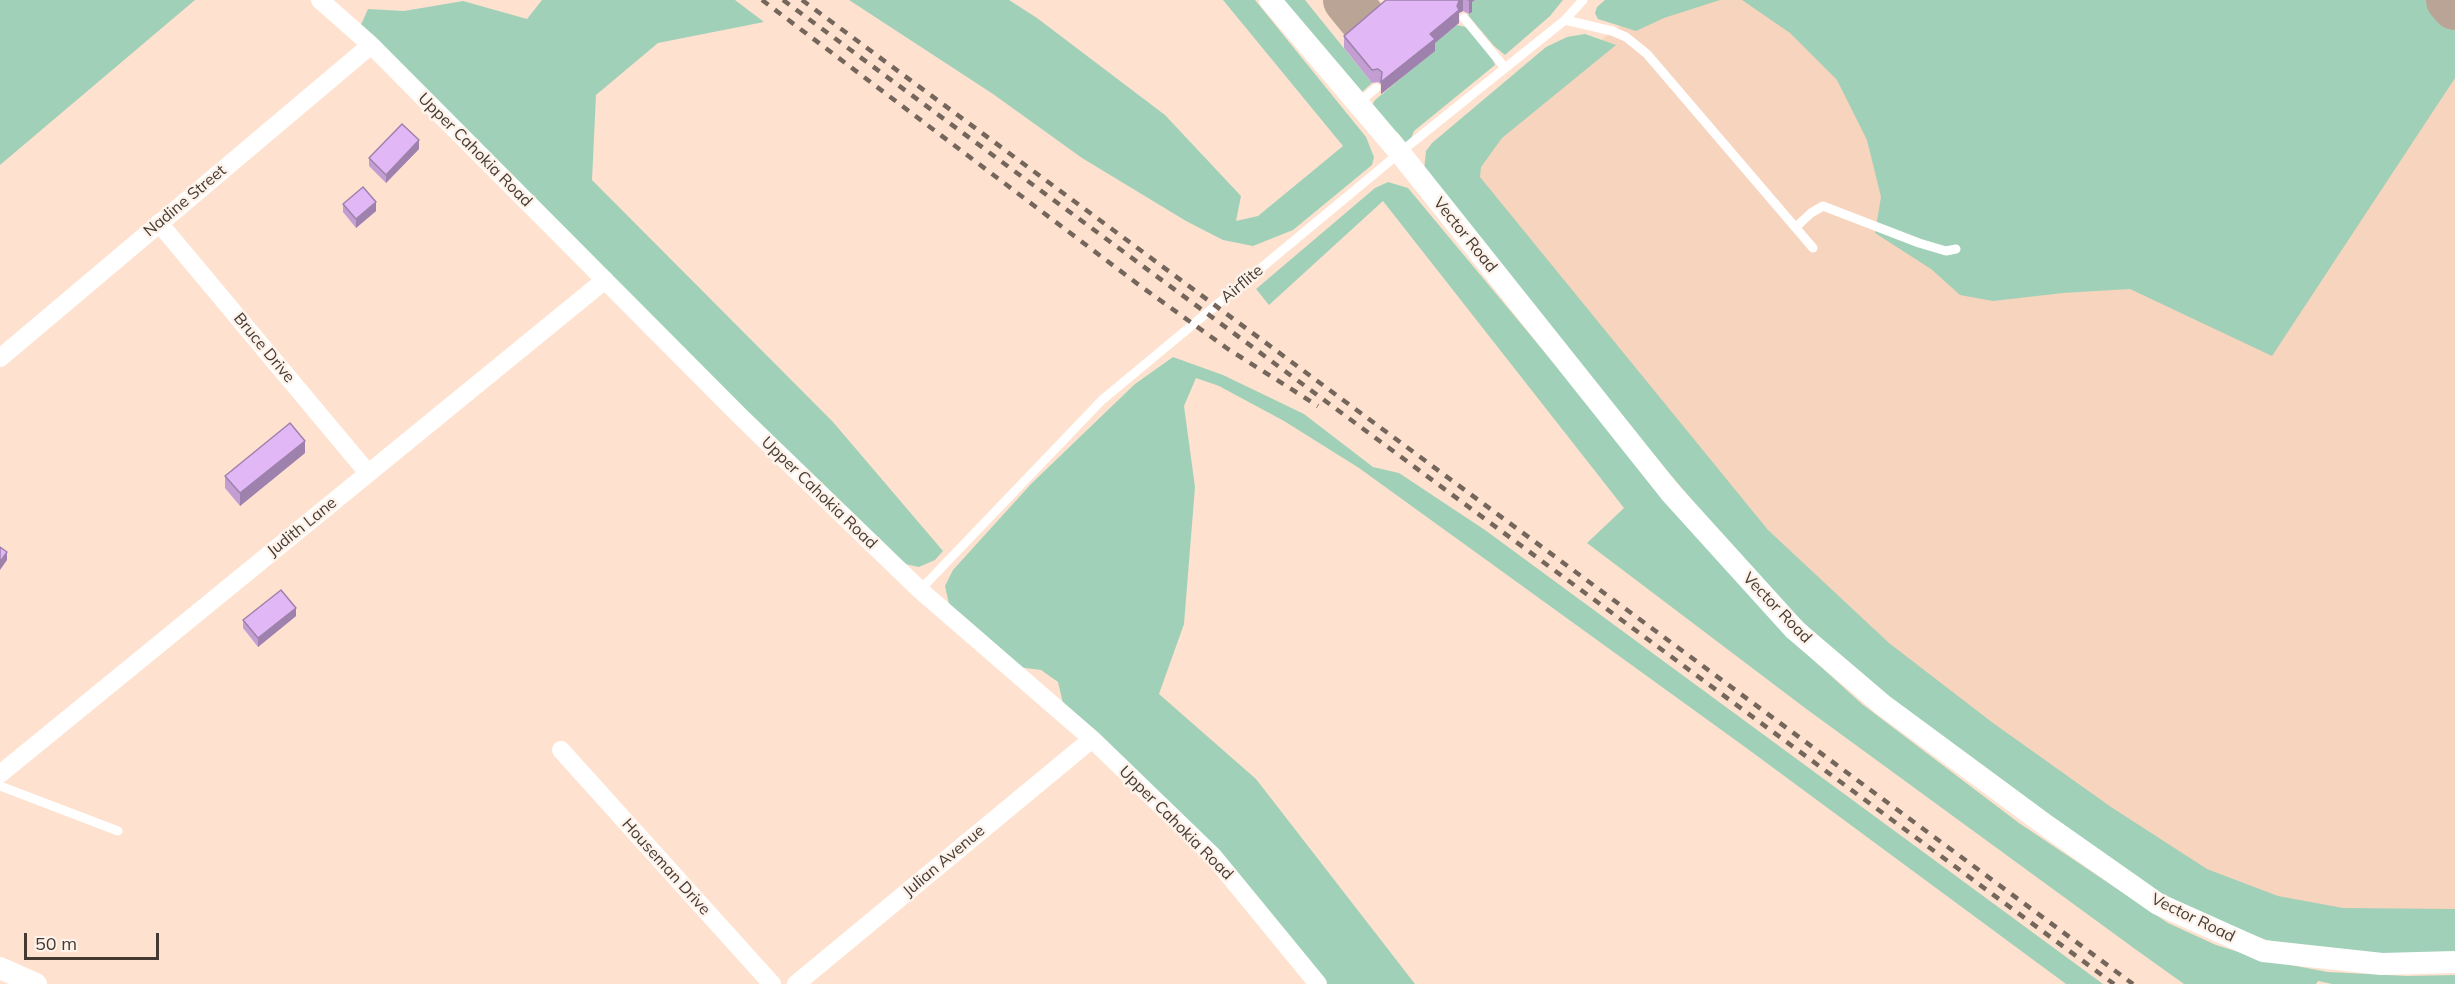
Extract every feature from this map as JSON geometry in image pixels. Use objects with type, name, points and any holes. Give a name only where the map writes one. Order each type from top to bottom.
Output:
[{"type":"street","name":"Upper Cahokia Road","points":[[320,0],[371,45],[740,416],[920,590],[1092,739],[1213,856],[1313,982]]},
{"type":"street","name":"Vector Road","points":[[1270,0],[1400,153],[1670,492],[1795,630],[1883,705],[2047,826],[2158,904],[2169,909],[2264,951],[2382,964],[2455,962]]},
{"type":"street","name":"Nadine Street","points":[[0,358],[371,45]]},
{"type":"street","name":"Bruce Drive","points":[[159,223],[368,473]]},
{"type":"street","name":"Judith Lane","points":[[0,774],[605,280]]},
{"type":"street","name":"Julian Avenue","points":[[796,984],[1092,739]]},
{"type":"street","name":"Houseman Drive","points":[[561,750],[772,984]]},
{"type":"street","points":[[0,968],[36,984]]},
{"type":"lane","name":"Airflite","points":[[920,590],[1102,400],[1400,153],[1565,20],[1583,0]]},
{"type":"lane","points":[[1464,18],[1505,68]]},
{"type":"lane","points":[[1565,20],[1589,24],[1619,34],[1647,54],[1814,248]]},
{"type":"lane","points":[[1358,103],[1376,88]]},
{"type":"lane","points":[[1796,227],[1811,213],[1823,206],[1919,243],[1946,250],[1956,249]]},
{"type":"lane","points":[[0,786],[118,831]]},
{"type":"shaded area","points":[[1662,0],[2455,0],[2455,924],[2227,895],[1989,737],[1767,540],[1462,171],[1493,132],[1612,31]]},
{"type":"green space","points":[[0,0],[195,0],[0,165]]},
{"type":"green space","points":[[542,0],[735,0],[764,22],[658,43],[596,95],[592,180],[833,422],[943,551],[935,560],[919,567],[905,564],[805,470],[360,27],[368,9],[404,11],[463,1],[527,19]]},
{"type":"green space","points":[[849,0],[1009,0],[1037,18],[1165,115],[1241,196],[1236,221],[1258,216],[1343,146],[1223,0],[1255,0],[1366,137],[1374,157],[1372,165],[1293,230],[1253,246],[1223,240],[1186,221],[1082,158],[993,94]]},
{"type":"green space","points":[[1282,0],[1305,0],[1372,83],[1362,92]]},
{"type":"green space","points":[[1475,0],[1563,0],[1550,16],[1505,55],[1494,46],[1468,15],[1472,12],[1467,6]]},
{"type":"green space","points":[[1605,0],[1720,0],[1664,18],[1636,31],[1598,19],[1595,13],[1597,7]]},
{"type":"green space","points":[[1742,0],[2429,0],[2455,31],[2455,78],[2272,356],[2130,289],[2063,293],[1993,301],[1960,295],[1931,269],[1875,233],[1881,197],[1867,140],[1837,80],[1790,33]]},
{"type":"green space","points":[[1457,25],[1466,27],[1492,58],[1495,65],[1414,131],[1408,146],[1398,133],[1370,108],[1375,100],[1434,51],[1430,46]]},
{"type":"green space","points":[[1585,34],[1616,45],[1502,138],[1481,167],[1480,177],[1768,530],[1889,643],[1993,723],[2111,807],[2207,869],[2278,896],[2343,908],[2455,909],[2455,954],[2366,956],[2266,940],[2165,900],[1869,685],[1785,605],[1741,558],[1664,467],[1424,170],[1426,151],[1432,143],[1546,47],[1567,37]]},
{"type":"green space","points":[[1388,182],[1408,188],[1547,355],[1810,657],[1862,704],[2019,823],[2168,923],[2216,945],[2264,960],[2328,972],[2407,976],[2455,975],[2455,984],[2332,984],[2318,981],[2316,984],[2184,984],[1805,708],[1587,543],[1624,508],[1383,201],[1269,305],[1256,289],[1375,188]]},
{"type":"green space","points":[[1173,357],[1223,375],[1304,414],[1373,467],[1399,473],[1485,530],[2103,984],[2066,984],[1745,747],[1359,468],[1284,421],[1219,386],[1196,378],[1184,406],[1195,487],[1184,624],[1159,694],[1256,779],[1415,984],[1326,984],[1063,703],[1058,682],[1041,670],[1018,667],[949,604],[945,586],[953,570],[1031,484],[1135,384]]},
{"type":"building","points":[[1386,0],[1461,0],[1457,6],[1459,10],[1430,34],[1435,39],[1381,82],[1382,72],[1378,69],[1372,70],[1344,36]]},
{"type":"building","points":[[402,124],[419,140],[386,175],[369,158]]},
{"type":"building","points":[[363,187],[376,202],[356,219],[343,204]]},
{"type":"building","points":[[290,423],[305,441],[240,493],[225,476]]},
{"type":"building","points":[[0,547],[7,552],[0,562]]},
{"type":"building","points":[[281,590],[296,608],[258,638],[243,620]]},
{"type":"taxiway","points":[[1347,0],[1369,27]]},
{"type":"taxiway","points":[[2450,0],[2455,6]]},
{"type":"railway","points":[[762,0],[1139,285],[1228,349],[1318,406]]},
{"type":"railway","points":[[783,0],[2114,984]]},
{"type":"railway","points":[[802,0],[2133,984]]}]
